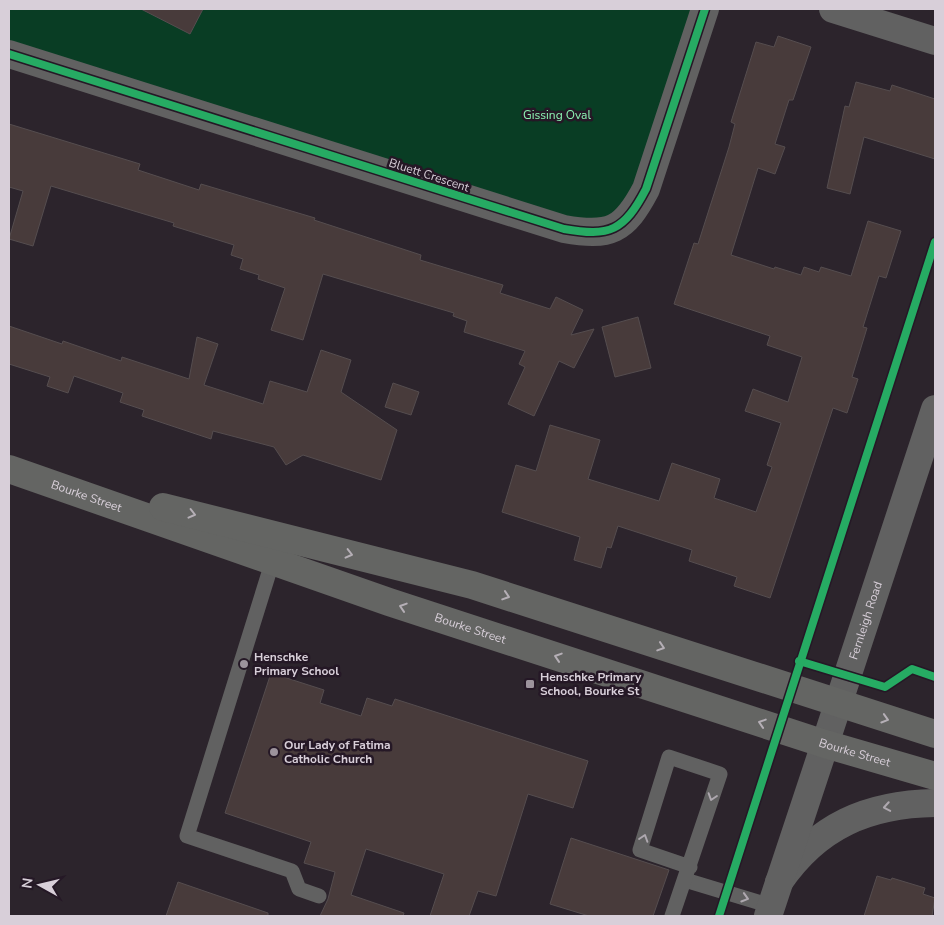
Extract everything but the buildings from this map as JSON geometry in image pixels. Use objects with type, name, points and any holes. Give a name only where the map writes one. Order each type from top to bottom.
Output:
[{"type":"main road","name":"Bourke Street","points":[[9,468],[472,585],[935,734]]},
{"type":"main road","name":"Bourke Street","points":[[9,468],[272,563],[825,744],[935,776]]},
{"type":"street","name":"Bluett Crescent","points":[[9,54],[564,230],[594,234],[616,228],[635,211],[646,189],[705,9]]},
{"type":"street","points":[[833,9],[935,41]]},
{"type":"street","name":"Fernleigh Road","points":[[773,902],[935,409]]},
{"type":"street","points":[[773,902],[794,860],[812,843],[835,827],[882,808],[935,803]]},
{"type":"lane","points":[[272,563],[188,836],[292,871],[299,889],[319,896]]},
{"type":"lane","points":[[672,916],[688,873],[720,774],[670,757],[640,850],[688,873],[773,902]]},
{"type":"green space","name":"Gissing Oval","points":[[9,9],[705,9],[646,189],[594,234],[9,54]]},
{"type":"cycle path","points":[[9,54],[564,229],[593,232],[614,228],[623,222],[646,189],[705,9]]},
{"type":"cycle path","points":[[719,916],[935,242]]},
{"type":"cycle path","points":[[799,661],[885,687],[912,669],[935,677]]},
{"type":"place","name":"Henschke Primary School","points":[[244,664]]},
{"type":"place","name":"Henschke Primary School, Bourke St","points":[[530,684]]},
{"type":"place","name":"Our Lady of Fatima Catholic Church","points":[[274,752]]}]
